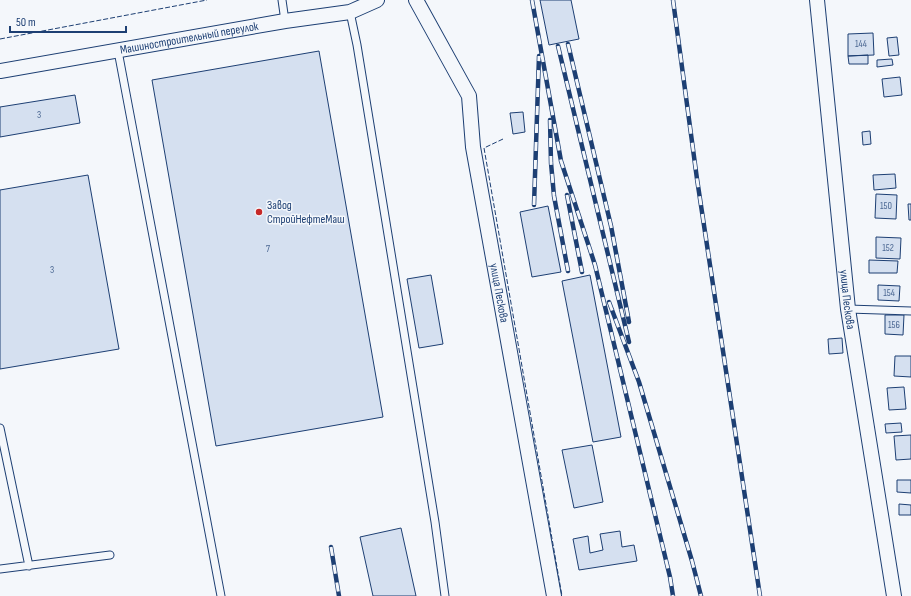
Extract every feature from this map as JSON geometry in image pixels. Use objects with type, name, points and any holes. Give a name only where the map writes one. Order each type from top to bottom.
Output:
[{"type":"street","name":"Машиностроительный переулок","points":[[0,71],[285,21],[350,12],[377,0]]},
{"type":"street","name":"улица Пескова","points":[[416,0],[469,96],[473,146],[554,596]]},
{"type":"street","name":"улица Пескова","points":[[817,0],[848,309],[894,596]]},
{"type":"lane","points":[[282,0],[285,21]]},
{"type":"lane","points":[[350,12],[357,45],[434,514],[445,596]]},
{"type":"lane","points":[[118,51],[221,596]]},
{"type":"lane","points":[[848,309],[911,311]]},
{"type":"lane","points":[[0,428],[29,566]]},
{"type":"lane","points":[[0,568],[29,566],[110,554]]},
{"type":"building","points":[[540,0],[571,0],[579,39],[549,45]]},
{"type":"building","points":[[873,33],[874,55],[848,56],[848,34]]},
{"type":"building","points":[[897,37],[899,55],[889,56],[887,38]]},
{"type":"building","points":[[319,51],[383,417],[216,446],[152,80]]},
{"type":"building","points":[[868,55],[868,64],[849,64],[848,56]]},
{"type":"building","points":[[892,59],[893,65],[877,67],[877,60]]},
{"type":"building","points":[[900,77],[902,95],[884,97],[882,79]]},
{"type":"building","points":[[75,95],[80,123],[0,137],[0,107]]},
{"type":"building","points":[[523,112],[525,132],[513,134],[510,113]]},
{"type":"building","points":[[870,131],[871,144],[863,145],[862,132]]},
{"type":"building","points":[[895,174],[896,188],[874,190],[873,175]]},
{"type":"building","points":[[88,175],[119,349],[0,369],[0,190]]},
{"type":"building","points":[[876,194],[897,195],[896,219],[875,218]]},
{"type":"building","points":[[908,204],[911,204],[911,220],[909,220]]},
{"type":"building","points":[[548,206],[561,272],[532,277],[520,212]]},
{"type":"building","points":[[876,237],[901,238],[900,259],[876,258]]},
{"type":"building","points":[[869,260],[898,261],[897,273],[869,273]]},
{"type":"building","points":[[431,275],[443,344],[419,348],[407,279]]},
{"type":"building","points":[[590,275],[621,437],[593,442],[562,281]]},
{"type":"building","points":[[878,285],[900,286],[899,301],[878,300]]},
{"type":"building","points":[[885,315],[904,315],[903,335],[885,334]]},
{"type":"building","points":[[842,338],[843,353],[829,354],[828,339]]},
{"type":"building","points":[[895,356],[911,356],[911,377],[894,376]]},
{"type":"building","points":[[904,387],[906,409],[889,410],[887,388]]},
{"type":"building","points":[[901,423],[902,432],[886,433],[885,424]]},
{"type":"building","points":[[911,435],[911,459],[896,460],[894,436]]},
{"type":"building","points":[[592,445],[603,502],[574,508],[562,450]]},
{"type":"building","points":[[897,480],[911,480],[911,493],[897,492]]},
{"type":"building","points":[[899,504],[911,505],[911,515],[899,515]]},
{"type":"building","points":[[401,528],[416,596],[373,596],[360,537]]},
{"type":"building","points":[[620,531],[622,547],[634,545],[637,561],[579,570],[573,539],[588,536],[590,553],[603,550],[600,534]]},
{"type":"railway","points":[[532,0],[561,161],[595,265],[670,577],[673,596]]},
{"type":"railway","points":[[673,0],[697,179],[760,596]]},
{"type":"railway","points":[[568,44],[611,226],[629,322]]},
{"type":"railway","points":[[558,46],[629,342]]},
{"type":"railway","points":[[534,205],[539,56]]},
{"type":"railway","points":[[550,120],[551,163],[554,196],[568,271]]},
{"type":"railway","points":[[567,195],[582,272]]},
{"type":"railway","points":[[609,302],[639,382],[701,596]]},
{"type":"railway","points":[[331,547],[339,596]]},
{"type":"fence","points":[[0,39],[207,0]]},
{"type":"fence","points":[[503,139],[484,148],[562,596]]},
{"type":"place","name":"Завод СтройНефтеМаш","points":[[259,212]]}]
